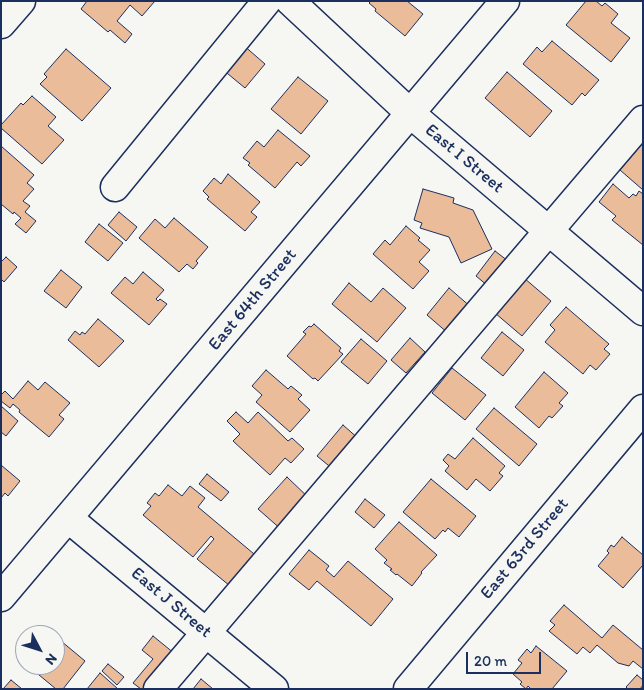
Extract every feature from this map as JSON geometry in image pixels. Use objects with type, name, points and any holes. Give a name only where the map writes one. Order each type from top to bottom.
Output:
[{"type":"street","points":[[1,24],[21,1]]},
{"type":"street","points":[[115,187],[268,1]]},
{"type":"street","name":"East I Street","points":[[290,1],[410,114],[643,311]]},
{"type":"street","name":"East 64th Street","points":[[1,597],[504,1]]},
{"type":"street","points":[[158,689],[643,120]]},
{"type":"street","name":"East 63rd Street","points":[[408,689],[643,409]]},
{"type":"street","name":"East J Street","points":[[68,518],[274,689]]},
{"type":"building","points":[[87,1],[155,1],[142,16],[130,5],[117,21],[132,34],[125,43],[110,30],[108,32],[81,9]]},
{"type":"building","points":[[371,1],[407,1],[423,14],[405,36],[375,11],[376,9],[369,3]]},
{"type":"building","points":[[586,1],[596,1],[602,6],[605,3],[618,14],[611,23],[630,38],[611,62],[566,25]]},
{"type":"building","points":[[552,41],[599,80],[585,96],[582,93],[572,105],[523,64],[537,47],[542,52]]},
{"type":"building","points":[[242,44],[265,64],[245,88],[222,69]]},
{"type":"building","points":[[66,49],[111,88],[82,121],[40,84],[47,77],[44,74]]},
{"type":"building","points":[[507,72],[552,111],[530,137],[485,98]]},
{"type":"building","points":[[298,77],[328,101],[301,134],[271,109]]},
{"type":"building","points":[[32,96],[56,117],[48,126],[64,140],[42,164],[1,128],[1,125],[21,103],[23,105]]},
{"type":"building","points":[[278,130],[310,156],[301,166],[297,162],[275,188],[248,165],[250,163],[243,158],[257,141],[264,147]]},
{"type":"building","points":[[643,143],[643,190],[620,170]]},
{"type":"building","points":[[1,146],[34,175],[27,183],[34,189],[23,201],[30,206],[25,212],[36,221],[26,233],[15,224],[21,218],[1,204]]},
{"type":"building","points":[[228,174],[260,202],[251,212],[257,217],[245,231],[207,199],[209,197],[203,191],[214,178],[221,184]]},
{"type":"building","points":[[613,184],[629,198],[633,194],[636,196],[639,191],[643,194],[643,245],[612,220],[616,216],[599,202]]},
{"type":"building","points":[[423,189],[454,198],[453,203],[473,210],[492,249],[461,263],[449,237],[420,228],[422,223],[414,220]]},
{"type":"building","points":[[119,212],[137,227],[126,241],[108,225]]},
{"type":"building","points":[[174,218],[208,247],[196,261],[198,263],[193,269],[187,264],[179,272],[139,238],[155,219],[165,228]]},
{"type":"building","points":[[99,224],[123,243],[108,261],[85,242]]},
{"type":"building","points":[[406,226],[430,250],[419,262],[429,271],[413,289],[373,254],[385,240],[390,245]]},
{"type":"building","points":[[495,251],[508,261],[488,286],[476,276]]},
{"type":"building","points":[[6,257],[17,267],[4,282],[1,279],[1,262]]},
{"type":"building","points":[[61,270],[82,287],[66,308],[44,291]]},
{"type":"building","points":[[143,272],[164,290],[156,299],[158,301],[160,299],[167,304],[149,325],[111,293],[125,277],[133,284]]},
{"type":"building","points":[[524,278],[551,301],[522,336],[495,313]]},
{"type":"building","points":[[349,283],[371,302],[383,288],[406,308],[377,342],[332,304]]},
{"type":"building","points":[[449,288],[472,308],[449,334],[427,315]]},
{"type":"building","points":[[566,307],[609,344],[604,349],[610,354],[596,370],[590,365],[583,374],[545,342],[555,330],[550,325]]},
{"type":"building","points":[[98,319],[124,341],[99,367],[68,340],[75,331],[80,335],[82,332],[85,334]]},
{"type":"building","points":[[314,324],[341,348],[339,351],[343,354],[318,381],[315,378],[313,379],[287,356],[306,334],[303,332]]},
{"type":"building","points":[[502,332],[524,350],[503,376],[481,358]]},
{"type":"building","points":[[410,338],[425,352],[406,373],[391,360]]},
{"type":"building","points":[[361,339],[387,361],[368,384],[341,362]]},
{"type":"building","points":[[452,368],[486,395],[465,420],[432,393]]},
{"type":"building","points":[[266,370],[288,389],[291,386],[302,395],[298,399],[310,410],[290,432],[256,402],[262,395],[252,386]]},
{"type":"building","points":[[544,372],[568,393],[559,403],[563,406],[552,418],[549,416],[539,428],[515,407]]},
{"type":"building","points":[[28,381],[38,390],[45,382],[70,403],[59,415],[64,419],[49,437],[19,412],[20,410],[13,404],[10,408],[1,401],[1,395],[5,391],[13,399]]},
{"type":"building","points":[[1,406],[18,421],[6,436],[1,432]]},
{"type":"building","points":[[494,408],[537,444],[519,466],[476,429]]},
{"type":"building","points":[[236,412],[248,423],[258,412],[288,441],[292,438],[304,449],[291,463],[285,458],[270,475],[233,441],[240,434],[227,421]]},
{"type":"building","points":[[343,425],[360,440],[334,470],[317,456]]},
{"type":"building","points":[[473,438],[505,466],[499,473],[503,476],[490,491],[476,479],[467,490],[445,471],[449,466],[443,460],[448,454],[455,459]]},
{"type":"building","points":[[1,465],[20,481],[8,496],[5,493],[1,498]]},
{"type":"building","points":[[207,474],[229,492],[221,501],[199,484]]},
{"type":"building","points":[[287,477],[311,500],[283,531],[258,509]]},
{"type":"building","points":[[431,479],[476,516],[459,537],[448,528],[445,532],[443,530],[435,539],[403,512]]},
{"type":"building","points":[[168,485],[182,496],[190,486],[205,498],[198,507],[260,559],[235,590],[197,559],[214,539],[211,536],[193,557],[143,515],[151,506],[147,503],[155,493],[159,496]]},
{"type":"building","points":[[365,499],[385,515],[374,528],[355,512]]},
{"type":"building","points":[[399,522],[437,555],[421,572],[412,586],[390,570],[392,569],[384,563],[387,560],[375,549]]},
{"type":"building","points":[[622,537],[643,555],[643,565],[623,588],[598,566],[609,553],[607,551],[611,545],[614,547]]},
{"type":"building","points":[[309,550],[329,566],[326,570],[334,577],[348,561],[393,599],[371,626],[317,581],[309,590],[289,574]]},
{"type":"building","points":[[564,605],[602,638],[613,625],[643,650],[643,669],[633,661],[629,666],[618,663],[597,645],[590,653],[583,647],[577,654],[549,631],[555,625],[550,621]]},
{"type":"building","points":[[153,636],[180,658],[154,689],[141,689],[133,683],[153,659],[142,650]]},
{"type":"building","points":[[65,644],[85,661],[63,689],[56,689],[39,675],[65,675]]},
{"type":"building","points":[[536,646],[567,671],[552,689],[531,689],[528,686],[526,689],[520,684],[522,682],[513,674],[522,663],[518,660],[527,649],[531,653]]},
{"type":"building","points":[[108,664],[124,677],[117,685],[102,671]]},
{"type":"building","points":[[100,673],[118,689],[87,689]]},
{"type":"building","points":[[637,675],[643,680],[643,685],[640,689],[628,689],[626,687]]},
{"type":"building","points":[[201,679],[213,689],[193,689]]},
{"type":"building","points":[[11,680],[22,689],[3,689]]}]
